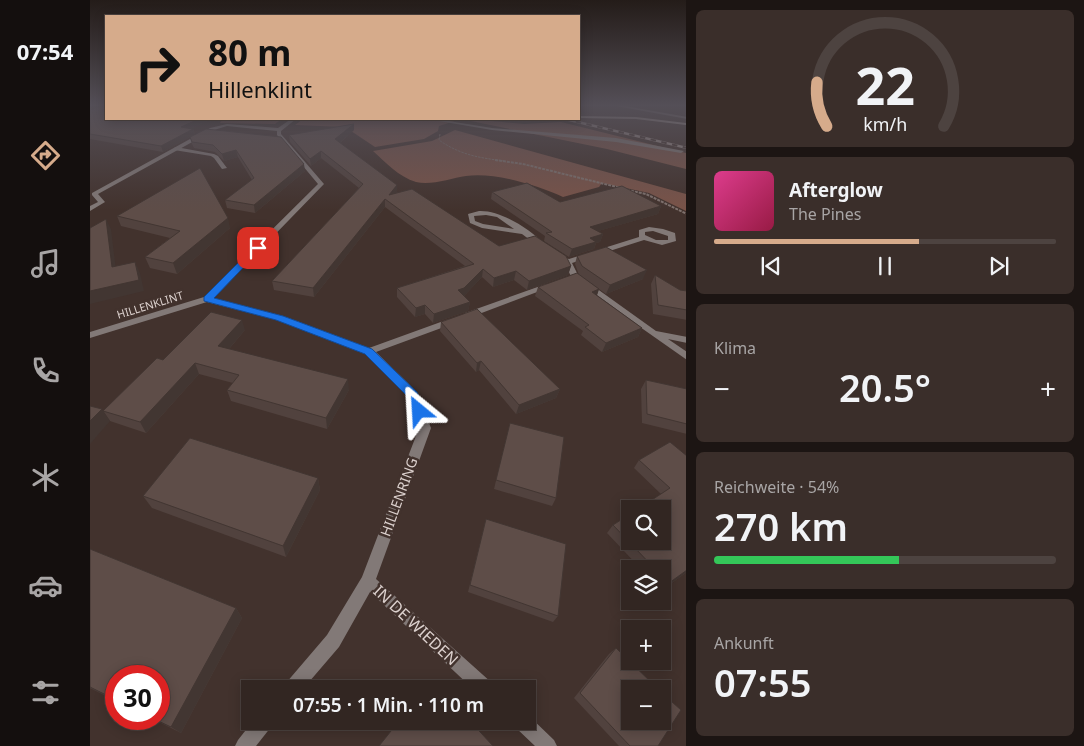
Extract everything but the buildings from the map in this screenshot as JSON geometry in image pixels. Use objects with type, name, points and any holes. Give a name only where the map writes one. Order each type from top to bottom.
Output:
[{"type":"street","points":[[90,209],[102,202],[94,194],[191,141]]},
{"type":"street","name":"HILLENKLINT","points":[[90,335],[208,299],[321,184],[285,141]]},
{"type":"street","points":[[621,141],[681,151]]},
{"type":"street","points":[[176,149],[212,155],[216,157],[224,168]]},
{"type":"street","points":[[524,232],[482,226],[472,222],[470,215],[484,211],[499,215],[524,232],[546,247]]},
{"type":"street","points":[[568,262],[645,238]]},
{"type":"street","points":[[553,252],[568,262],[575,277],[686,357]]},
{"type":"street","points":[[565,280],[575,277]]},
{"type":"street","points":[[369,351],[556,284]]},
{"type":"street","name":"HILLENRING","points":[[208,299],[280,318],[369,351],[413,395],[425,428],[368,581],[333,641],[300,680]]},
{"type":"street","points":[[653,333],[686,340]]},
{"type":"street","name":"IN DE WIEDEN","points":[[368,581],[476,680]]},
{"type":"street","points":[[244,746],[257,730]]},
{"type":"street","points":[[531,730],[548,746]]},
{"type":"path","points":[[440,141],[447,147],[466,156],[522,164],[646,194],[686,214]]},
{"type":"shaded area","points":[[366,141],[413,141],[375,147]]},
{"type":"shaded area","points":[[432,141],[494,141],[686,194],[686,211],[649,193],[602,183],[599,187],[563,197],[515,180],[490,176],[477,175],[428,183],[416,182],[398,173],[373,151]]},
{"type":"shaded area","points":[[567,141],[637,141],[686,153],[686,169]]},
{"type":"railway","points":[[657,141],[686,148]]},
{"type":"route","points":[[258,248],[208,299],[280,318],[369,351],[413,395],[419,411]]}]
